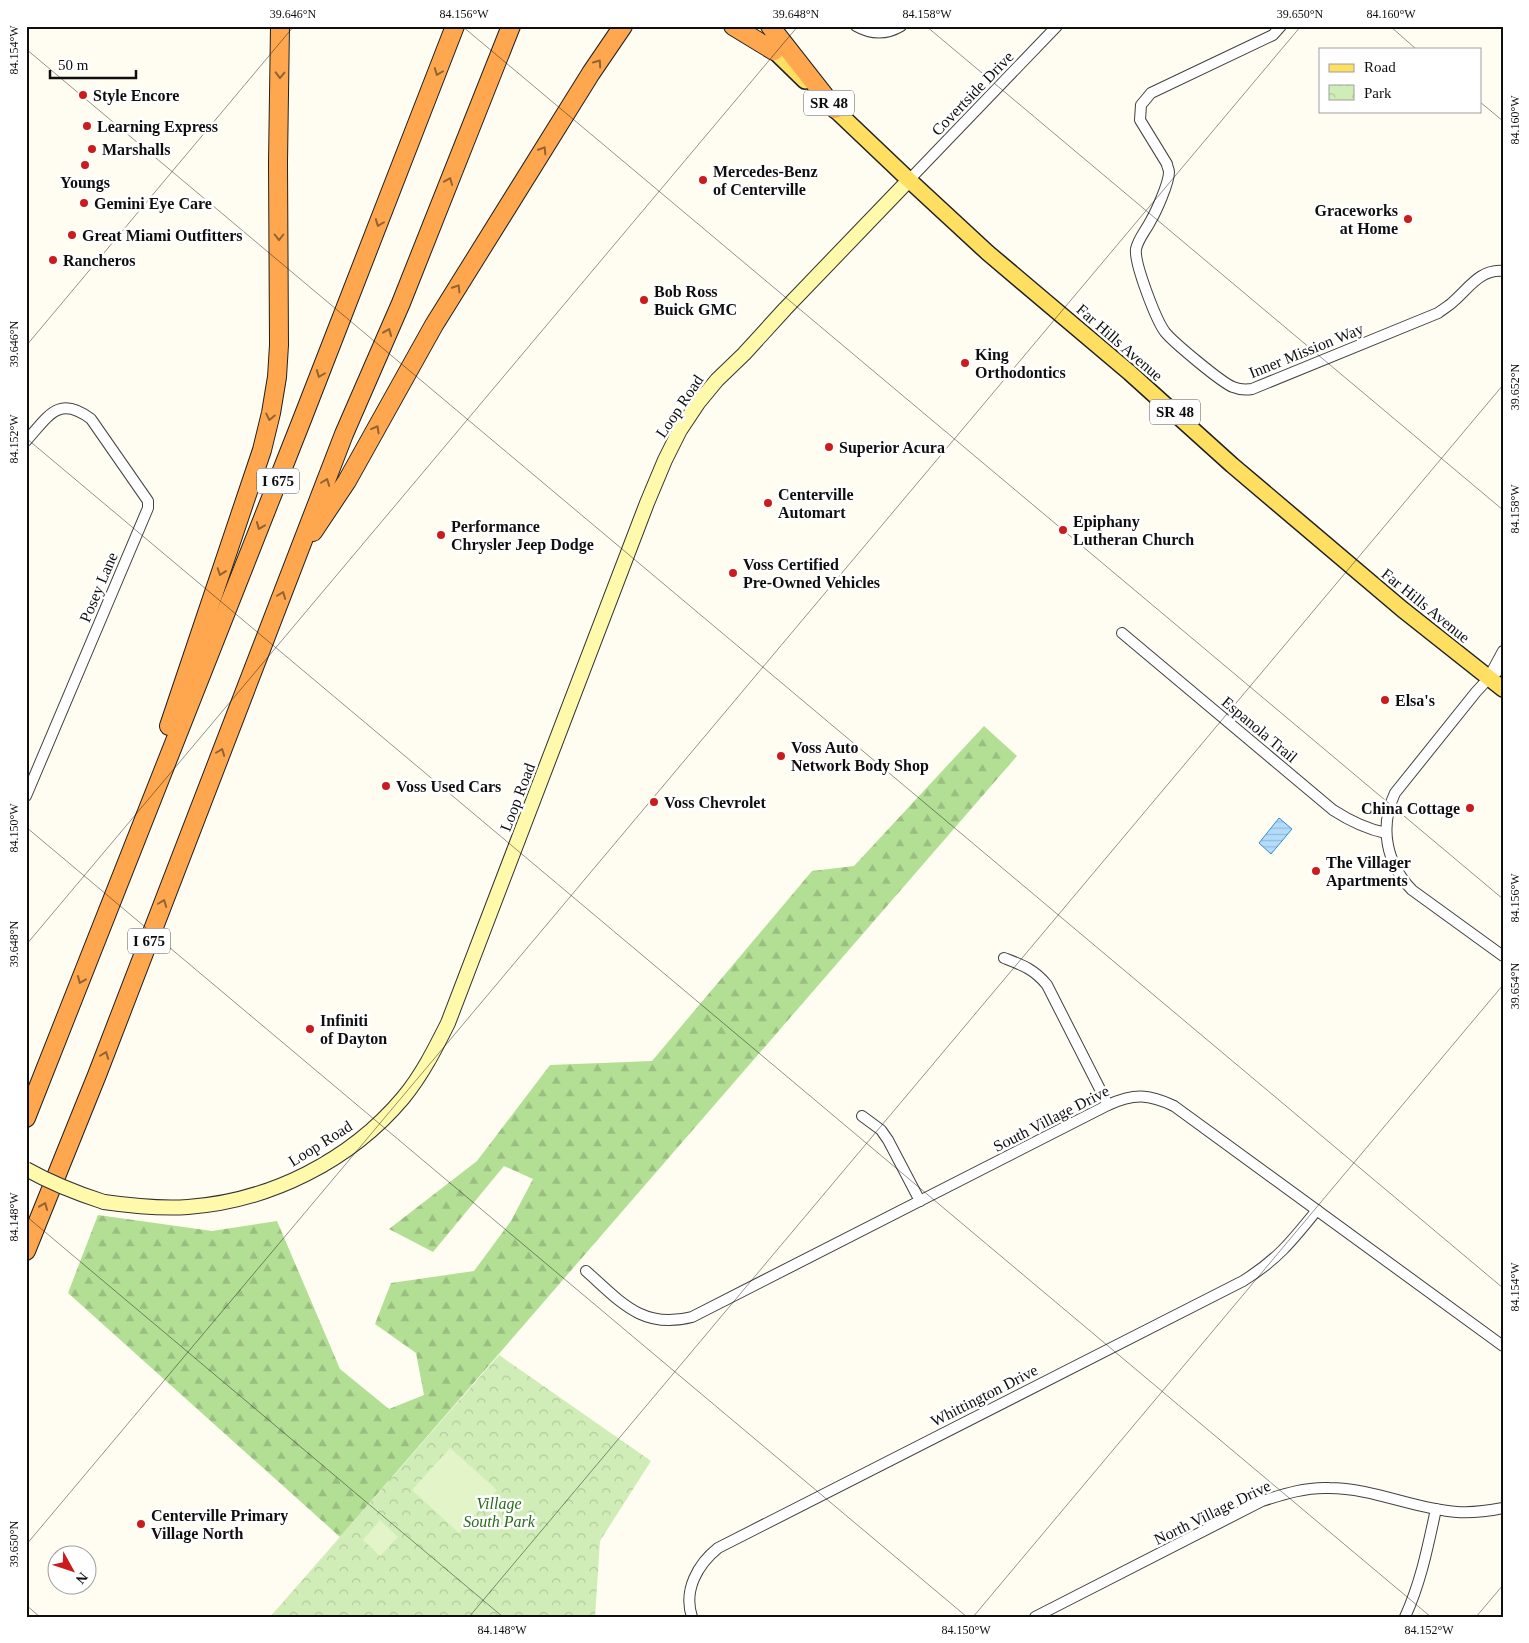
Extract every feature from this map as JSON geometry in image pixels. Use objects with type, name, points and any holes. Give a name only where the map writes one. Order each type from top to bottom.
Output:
[{"type":"highway","points":[[98,935],[262,450],[271,413],[277,377],[279,345],[278,162],[280,26]]},
{"type":"highway","name":"I 675","points":[[26,1118],[455,26]]},
{"type":"highway","name":"I 675","points":[[26,1251],[98,1075],[344,434],[401,303],[511,26]]},
{"type":"highway","points":[[295,560],[348,481],[434,325],[591,73],[624,26]]},
{"type":"highway","points":[[732,26],[774,50]]},
{"type":"highway","points":[[770,26],[835,109]]},
{"type":"main road","name":"Far Hills Avenue","points":[[748,26],[988,253],[1157,397],[1232,465],[1402,609],[1503,689]]},
{"type":"street","points":[[856,26],[872,33],[883,33],[893,31],[901,26]]},
{"type":"street","name":"Covertside Drive","points":[[909,180],[1057,26]]},
{"type":"street","name":"Inner Mission Way","points":[[1279,28],[1273,35],[1151,93],[1141,105],[1140,120],[1169,172],[1163,193],[1136,251],[1147,291],[1159,322],[1174,341],[1228,385],[1236,388],[1252,389],[1438,313],[1454,302],[1476,279],[1492,271],[1503,271]]},
{"type":"street","name":"Loop Road","points":[[26,1169],[59,1186],[104,1202],[155,1208],[212,1205],[242,1199],[300,1178],[342,1154],[371,1130],[403,1098],[432,1056],[448,1023],[665,460],[680,430],[718,380],[909,180]]},
{"type":"street","name":"Posey Lane","points":[[26,440],[53,411],[72,408],[82,412],[91,419],[148,501],[148,508],[26,796]]},
{"type":"street","name":"Espanola Trail","points":[[1122,633],[1334,810],[1352,822],[1371,830],[1386,833]]},
{"type":"street","points":[[1489,678],[1503,651]]},
{"type":"street","points":[[1503,667],[1489,678],[1395,793],[1389,811],[1386,833],[1390,854],[1396,870],[1412,890],[1503,956]]},
{"type":"street","points":[[1004,958],[1032,969],[1040,976],[1108,1105]]},
{"type":"street","name":"South Village Drive","points":[[586,1271],[633,1311],[644,1316],[656,1320],[680,1320],[692,1317],[1108,1105],[1123,1098],[1142,1096],[1164,1101],[1174,1106],[1503,1346]]},
{"type":"street","points":[[862,1116],[881,1130],[888,1140],[920,1201]]},
{"type":"street","name":"Whittington Drive","points":[[692,1617],[690,1601],[695,1576],[701,1565],[718,1548],[1243,1281],[1276,1258],[1317,1210]]},
{"type":"street","name":"North Village Drive","points":[[1035,1617],[1262,1501],[1286,1493],[1311,1488],[1348,1489],[1457,1512],[1481,1512],[1503,1508]]},
{"type":"street","points":[[1405,1617],[1415,1595],[1424,1567],[1436,1509]]},
{"type":"green space","points":[[984,726],[1017,756],[340,1537],[68,1293],[98,1215],[212,1231],[277,1221],[340,1369],[389,1409],[424,1395],[416,1353],[375,1324],[391,1283],[474,1271],[511,1221],[533,1179],[504,1166],[433,1252],[389,1229],[477,1161],[550,1065],[652,1061],[812,871],[854,866]]},
{"type":"green space","name":"Village South Park","points":[[499,1355],[651,1461],[600,1541],[595,1617],[270,1617]]},
{"type":"green space","points":[[450,1448],[497,1490],[459,1533],[412,1490]]},
{"type":"green space","points":[[380,1520],[398,1537],[380,1556],[363,1540]]},
{"type":"water","points":[[1279,818],[1292,829],[1271,854],[1259,843]]},
{"type":"place","name":"Style Encore","points":[[83,95]]},
{"type":"place","name":"Learning Express","points":[[87,126]]},
{"type":"place","name":"Marshalls","points":[[92,149]]},
{"type":"place","name":"Youngs","points":[[85,165]]},
{"type":"place","name":"Mercedes-Benz of Centerville","points":[[703,180]]},
{"type":"place","name":"Gemini Eye Care","points":[[84,203]]},
{"type":"place","name":"Graceworks at Home","points":[[1408,219]]},
{"type":"place","name":"Great Miami Outfitters","points":[[72,235]]},
{"type":"place","name":"Rancheros","points":[[53,260]]},
{"type":"place","name":"Bob Ross Buick GMC","points":[[644,300]]},
{"type":"place","name":"King Orthodontics","points":[[965,363]]},
{"type":"place","name":"Superior Acura","points":[[829,447]]},
{"type":"place","name":"Centerville Automart","points":[[768,503]]},
{"type":"place","name":"Epiphany Lutheran Church","points":[[1063,530]]},
{"type":"place","name":"Performance Chrysler Jeep Dodge","points":[[441,535]]},
{"type":"place","name":"Voss Certified Pre-Owned Vehicles","points":[[733,573]]},
{"type":"place","name":"Elsa's","points":[[1385,700]]},
{"type":"place","name":"Voss Auto Network Body Shop","points":[[781,756]]},
{"type":"place","name":"Voss Used Cars","points":[[386,786]]},
{"type":"place","name":"Voss Chevrolet","points":[[654,802]]},
{"type":"place","name":"China Cottage","points":[[1470,808]]},
{"type":"place","name":"The Villager Apartments","points":[[1316,871]]},
{"type":"place","name":"Infiniti of Dayton","points":[[310,1029]]},
{"type":"place","name":"Centerville Primary Village North","points":[[141,1524]]}]
